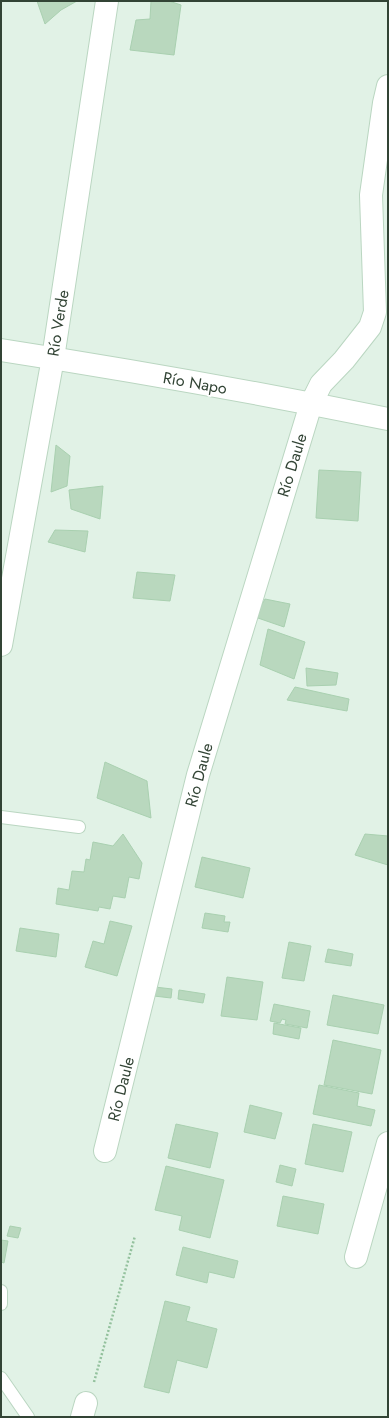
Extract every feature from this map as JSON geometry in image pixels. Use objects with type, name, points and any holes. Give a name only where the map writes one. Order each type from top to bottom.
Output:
[{"type":"street","name":"Río Verde","points":[[1,645],[52,358],[107,1]]},
{"type":"street","name":"Río Daule","points":[[105,1151],[198,776],[311,404],[320,384],[344,360],[370,327],[375,312],[371,195],[376,152],[388,86]]},
{"type":"street","name":"Río Napo","points":[[1,350],[311,404],[388,419]]},
{"type":"street","points":[[356,1257],[388,1143]]},
{"type":"lane","points":[[1,817],[78,827]]},
{"type":"lane","points":[[1,1291],[1,1304]]},
{"type":"lane","points":[[1,1378],[28,1417]]},
{"type":"path","points":[[94,1382],[135,1236]]},
{"type":"building","points":[[37,1],[77,1],[61,10],[45,24]]},
{"type":"building","points":[[151,1],[169,1],[181,5],[174,55],[130,50],[136,20],[150,19]]},
{"type":"building","points":[[56,445],[70,456],[67,486],[51,492]]},
{"type":"building","points":[[319,470],[361,472],[358,521],[316,518]]},
{"type":"building","points":[[103,486],[100,519],[71,509],[69,490]]},
{"type":"building","points":[[55,530],[88,531],[85,552],[48,542]]},
{"type":"building","points":[[137,572],[175,575],[170,601],[133,598]]},
{"type":"building","points":[[265,599],[290,604],[284,627],[255,617]]},
{"type":"building","points":[[268,629],[305,642],[294,679],[260,665]]},
{"type":"building","points":[[306,668],[338,673],[336,685],[307,686]]},
{"type":"building","points":[[295,687],[349,699],[347,711],[287,700]]},
{"type":"building","points":[[105,762],[147,781],[151,818],[97,798]]},
{"type":"building","points":[[123,834],[142,863],[139,879],[129,877],[125,898],[113,896],[110,909],[99,907],[98,911],[56,904],[58,888],[69,890],[72,871],[84,872],[86,859],[90,860],[93,842],[113,846]]},
{"type":"building","points":[[365,834],[388,836],[388,865],[355,855]]},
{"type":"building","points":[[202,857],[250,868],[243,898],[195,887]]},
{"type":"building","points":[[205,913],[225,916],[224,922],[230,922],[228,932],[202,928]]},
{"type":"building","points":[[110,921],[132,926],[117,976],[85,967],[93,941],[104,944]]},
{"type":"building","points":[[20,928],[59,934],[56,957],[16,951]]},
{"type":"building","points":[[289,942],[311,946],[304,981],[282,978]]},
{"type":"building","points":[[328,949],[353,954],[351,966],[325,962]]},
{"type":"building","points":[[227,977],[263,982],[257,1020],[221,1016]]},
{"type":"building","points":[[155,987],[172,989],[171,998],[154,996]]},
{"type":"building","points":[[179,990],[205,994],[203,1003],[178,999]]},
{"type":"building","points":[[333,995],[384,1005],[378,1034],[327,1025]]},
{"type":"building","points":[[274,1004],[310,1011],[307,1028],[285,1024],[286,1020],[282,1019],[280,1023],[270,1021]]},
{"type":"building","points":[[274,1023],[301,1028],[299,1039],[273,1034]]},
{"type":"building","points":[[333,1040],[381,1050],[372,1094],[324,1085]]},
{"type":"building","points":[[319,1085],[359,1093],[357,1106],[375,1110],[371,1126],[313,1114]]},
{"type":"building","points":[[250,1105],[282,1113],[275,1139],[244,1132]]},
{"type":"building","points":[[176,1124],[218,1133],[210,1168],[168,1158]]},
{"type":"building","points":[[313,1124],[352,1132],[343,1172],[305,1164]]},
{"type":"building","points":[[280,1165],[296,1169],[292,1186],[276,1182]]},
{"type":"building","points":[[166,1166],[224,1180],[210,1238],[179,1230],[182,1216],[155,1210]]},
{"type":"building","points":[[283,1196],[324,1204],[318,1234],[277,1226]]},
{"type":"building","points":[[10,1226],[21,1228],[18,1238],[7,1236]]},
{"type":"building","points":[[1,1240],[8,1241],[4,1263],[1,1262]]},
{"type":"building","points":[[183,1247],[238,1261],[234,1278],[209,1272],[207,1283],[176,1275]]},
{"type":"building","points":[[165,1301],[190,1307],[186,1321],[217,1329],[207,1368],[177,1360],[169,1393],[144,1387]]}]
